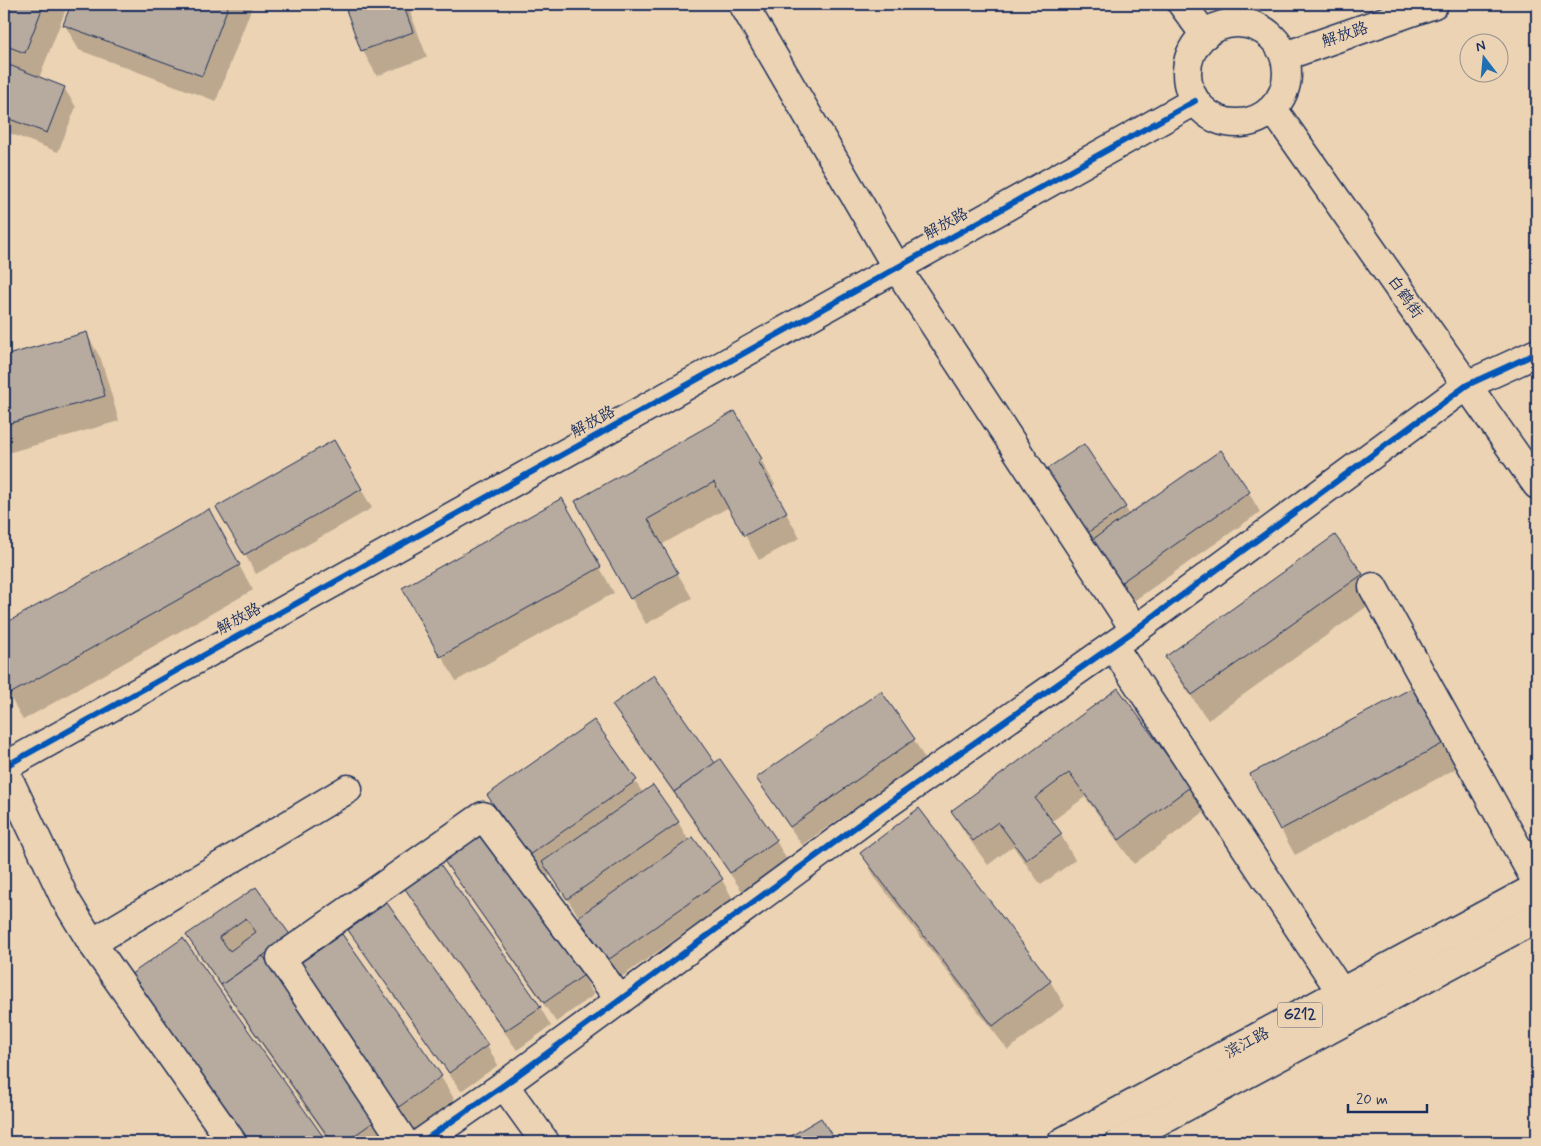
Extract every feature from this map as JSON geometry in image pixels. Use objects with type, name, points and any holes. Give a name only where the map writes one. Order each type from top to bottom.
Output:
[{"type":"main road","points":[[743,4],[897,268],[1134,630]]},
{"type":"main road","points":[[1182,4],[1205,35]]},
{"type":"main road","name":"解放路","points":[[1285,56],[1434,4]]},
{"type":"main road","points":[[1241,23],[1259,28],[1275,40],[1285,56],[1288,75],[1284,93],[1273,109],[1258,119],[1241,124],[1223,122],[1208,114],[1195,101],[1188,84],[1187,66],[1193,49],[1205,35],[1221,26],[1241,23]]},
{"type":"main road","name":"解放路","points":[[4,768],[1195,101]]},
{"type":"main road","name":"白鹤街","points":[[1273,109],[1537,485]]},
{"type":"main road","points":[[422,1142],[504,1085],[880,809],[1113,646],[1467,385],[1537,353]]},
{"type":"main road","points":[[1373,587],[1537,883]]},
{"type":"main road","points":[[1113,646],[1341,992]]},
{"type":"main road","points":[[4,768],[65,899],[92,943],[232,1142]]},
{"type":"main road","points":[[92,943],[348,789]]},
{"type":"main road","points":[[404,1142],[281,958],[483,816],[620,1000]]},
{"type":"main road","name":"滨江路","points":[[1062,1142],[1537,887]]},
{"type":"main road","name":"滨江路","points":[[1120,1142],[1537,918]]},
{"type":"main road","points":[[504,1085],[546,1142]]},
{"type":"building","points":[[4,4],[44,4],[25,53],[4,45]]},
{"type":"building","points":[[71,4],[229,4],[202,76],[63,25]]},
{"type":"building","points":[[344,4],[403,4],[413,32],[361,51]]},
{"type":"building","points":[[4,63],[65,87],[47,133],[4,117]]},
{"type":"building","points":[[87,332],[105,396],[4,425],[4,356]]},
{"type":"building","points":[[735,411],[762,459],[758,461],[787,512],[744,536],[714,482],[648,519],[678,573],[630,599],[575,501]]},
{"type":"building","points":[[334,440],[362,489],[244,555],[216,507]]},
{"type":"building","points":[[1084,444],[1126,507],[1081,537],[1039,474]]},
{"type":"building","points":[[1221,450],[1250,492],[1116,586],[1086,544]]},
{"type":"building","points":[[562,498],[601,567],[440,657],[402,588]]},
{"type":"building","points":[[209,509],[240,565],[8,695],[4,688],[4,624]]},
{"type":"building","points":[[1335,535],[1363,574],[1192,695],[1165,657]]},
{"type":"building","points":[[654,675],[715,763],[674,792],[612,705]]},
{"type":"building","points":[[1414,687],[1444,743],[1280,830],[1250,774]]},
{"type":"building","points":[[1118,688],[1190,787],[1119,840],[1069,773],[1035,798],[1062,834],[1026,860],[998,822],[973,841],[951,811]]},
{"type":"building","points":[[881,691],[915,739],[790,827],[756,778]]},
{"type":"building","points":[[594,720],[637,780],[529,855],[487,795]]},
{"type":"building","points":[[720,759],[777,840],[730,873],[674,792]]},
{"type":"building","points":[[653,785],[679,822],[567,899],[542,862]]},
{"type":"building","points":[[919,808],[1051,981],[993,1026],[860,853]]},
{"type":"building","points":[[482,830],[584,975],[544,1003],[442,858]]},
{"type":"building","points":[[693,837],[723,879],[608,960],[578,917]]},
{"type":"building","points":[[438,861],[541,1007],[505,1031],[403,886]]},
{"type":"building","points":[[256,887],[291,936],[221,985],[186,935]],"holes":[[[246,918],[256,932],[230,951],[219,937]]]},
{"type":"building","points":[[387,903],[488,1045],[449,1073],[348,930]]},
{"type":"building","points":[[342,934],[442,1076],[396,1109],[296,966]]},
{"type":"building","points":[[183,938],[327,1142],[243,1142],[127,977]]},
{"type":"building","points":[[263,956],[378,1119],[345,1142],[332,1142],[221,985]]},
{"type":"building","points":[[821,1118],[836,1142],[781,1142]]},
{"type":"cycle path","points":[[4,767],[1195,101]]},
{"type":"cycle path","points":[[422,1142],[504,1085],[880,809],[1135,630],[1467,385],[1537,353]]}]
